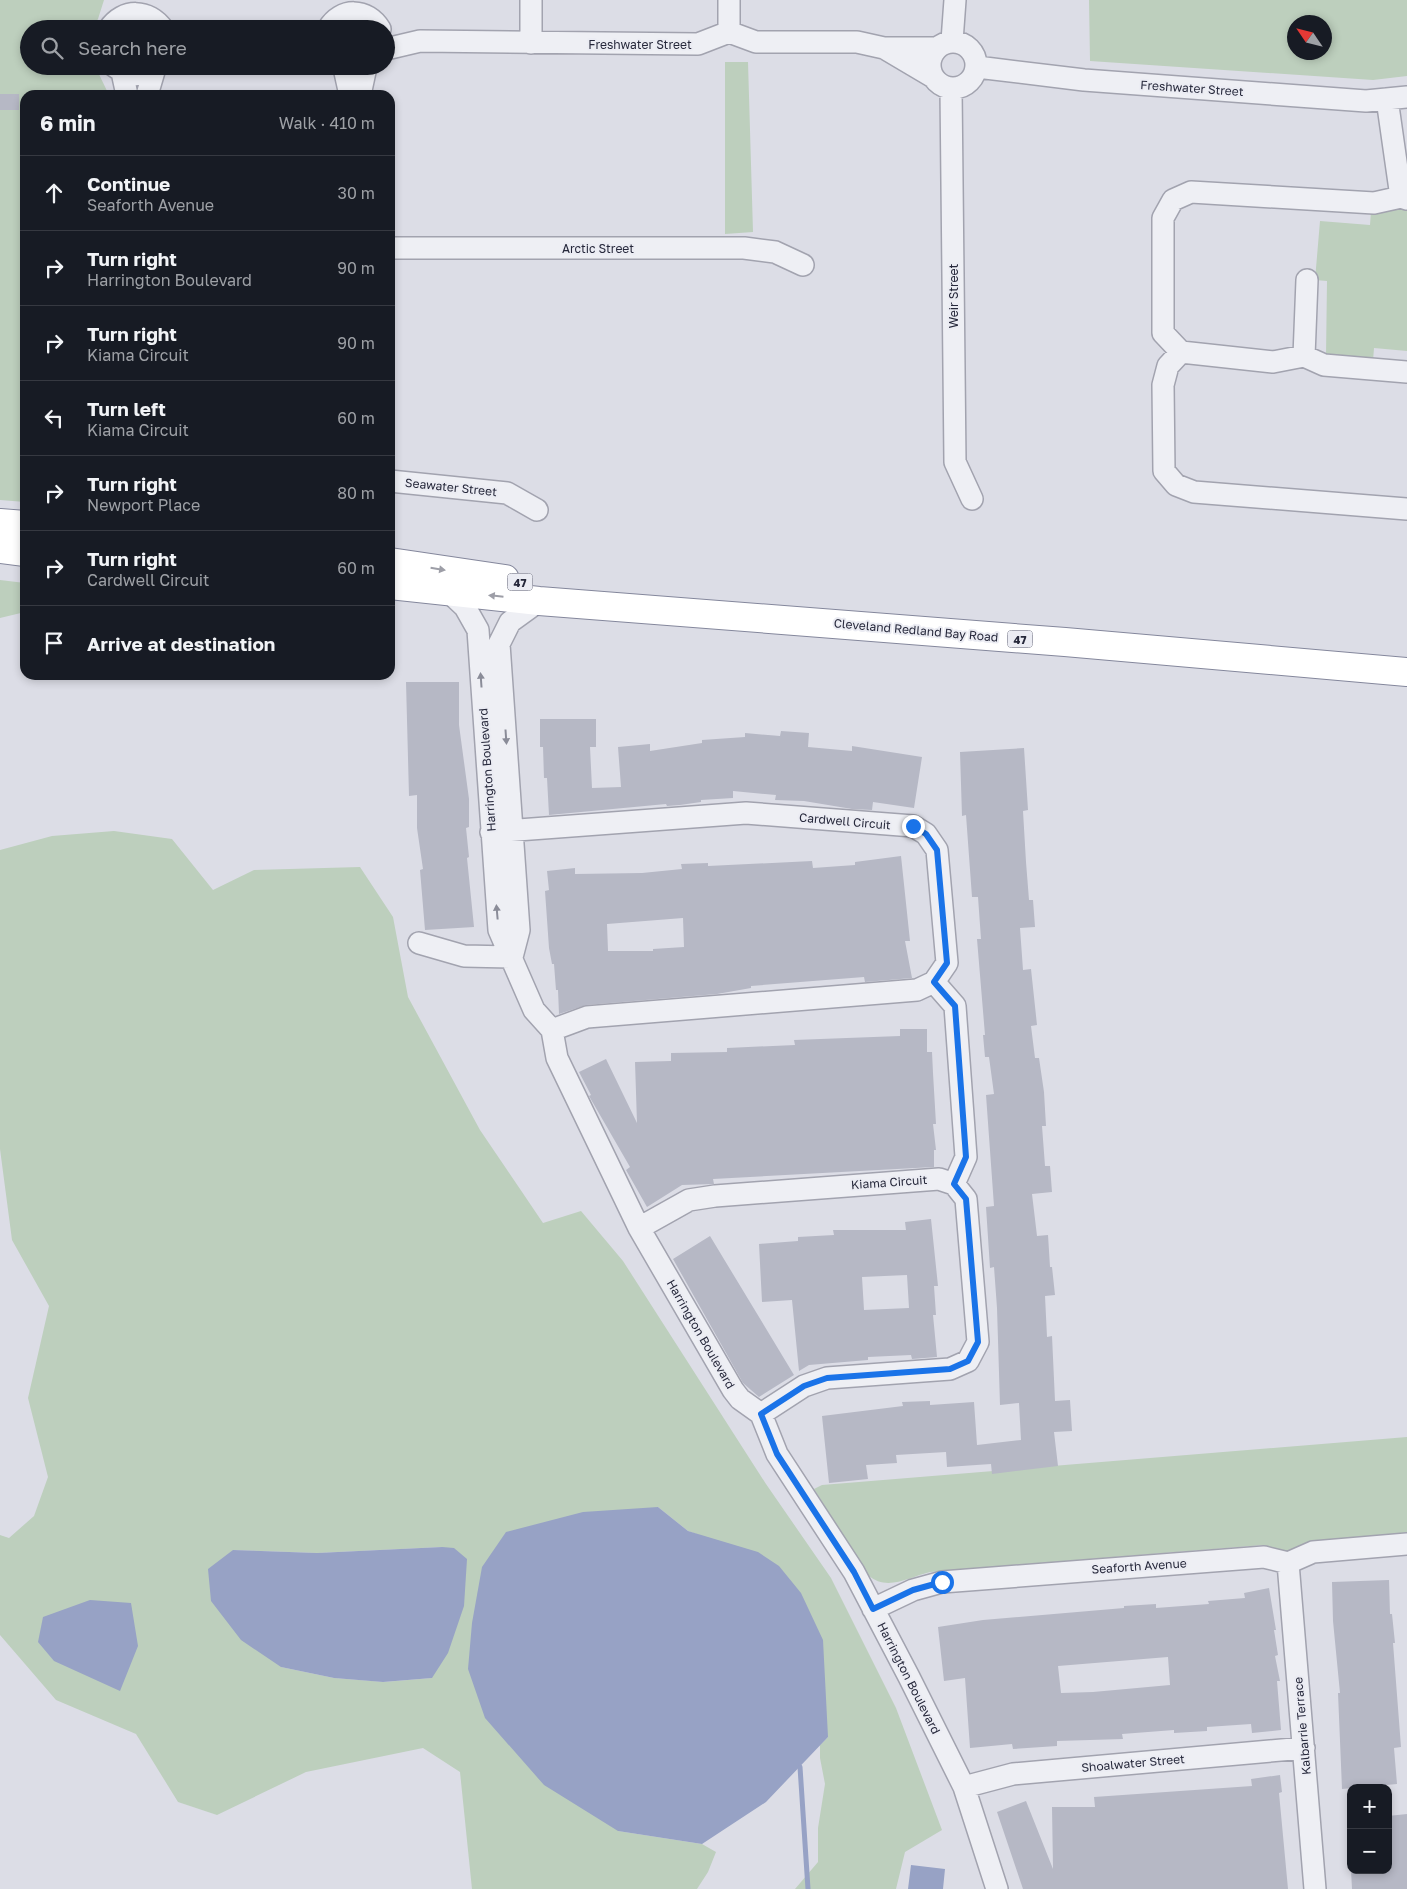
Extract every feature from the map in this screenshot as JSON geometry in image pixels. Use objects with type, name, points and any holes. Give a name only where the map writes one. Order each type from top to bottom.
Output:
[{"type":"highway","points":[[0,523],[20,524]]},
{"type":"highway","points":[[0,549],[20,551]]},
{"type":"highway","name":"Cleveland Redland Bay Road","points":[[395,563],[546,586],[649,608]]},
{"type":"highway","name":"Cleveland Redland Bay Road","points":[[395,586],[539,601],[649,608],[1402,673]]},
{"type":"street","points":[[531,0],[531,43]]},
{"type":"street","points":[[729,0],[729,32],[756,42],[858,42],[884,48],[945,44],[967,46],[973,52],[977,67],[975,74],[966,85],[951,89],[943,87],[933,77],[884,48]]},
{"type":"street","points":[[933,77],[930,62],[945,44],[955,0]]},
{"type":"street","points":[[117,15],[127,14],[142,7],[156,20]]},
{"type":"street","points":[[333,20],[347,13],[365,16]]},
{"type":"street","name":"Freshwater Street","points":[[395,30],[420,41]]},
{"type":"street","name":"Freshwater Street","points":[[395,47],[420,41],[698,44],[729,32]]},
{"type":"street","name":"Freshwater Street","points":[[977,67],[1084,80],[1366,101],[1397,98]]},
{"type":"street","points":[[120,75],[125,90]]},
{"type":"street","points":[[149,90],[153,75]]},
{"type":"street","points":[[345,75],[349,90]]},
{"type":"street","points":[[361,90],[365,75]]},
{"type":"street","name":"Weir Street","points":[[951,89],[954,462],[972,499]]},
{"type":"street","points":[[1397,98],[1404,198],[1374,204],[1191,192],[1173,200],[1163,218],[1163,333],[1181,352],[1273,362],[1304,356],[1324,365],[1407,372]]},
{"type":"street","name":"Arctic Street","points":[[395,248],[744,248],[775,252],[803,265]]},
{"type":"street","points":[[1304,356],[1306,280]]},
{"type":"street","points":[[1181,352],[1168,366],[1163,385],[1164,471],[1176,485],[1194,492],[1407,509]]},
{"type":"street","name":"Seawater Street","points":[[395,482],[507,493],[537,510]]},
{"type":"street","name":"Harrington Boulevard","points":[[448,591],[465,607],[478,630],[498,930],[512,957],[534,1010],[552,1030],[557,1058],[640,1228],[733,1390],[740,1400],[761,1414],[777,1454],[854,1572],[964,1787],[997,1889]]},
{"type":"street","name":"Harrington Boulevard","points":[[512,957],[519,930],[499,644],[510,622],[539,601]]},
{"type":"street","name":"Cardwell Circuit","points":[[491,832],[746,813],[913,826],[926,834],[937,850],[947,963],[934,982]]},
{"type":"street","points":[[419,943],[464,956],[512,957]]},
{"type":"street","points":[[552,1030],[587,1017],[917,990],[934,982],[955,1006],[966,1157],[954,1184],[966,1199],[978,1342],[968,1361],[950,1369],[827,1378],[804,1386],[761,1414]]},
{"type":"street","name":"Kiama Circuit","points":[[640,1228],[689,1200],[715,1196],[939,1179],[954,1184]]},
{"type":"street","points":[[1288,1563],[1313,1552],[1407,1544]]},
{"type":"street","name":"Seaforth Avenue","points":[[873,1609],[913,1590],[942,1582],[1264,1557],[1288,1563]]},
{"type":"street","name":"Kalbarrie Terrace","points":[[1288,1563],[1315,1889]]},
{"type":"street","name":"Shoalwater Street","points":[[964,1787],[1013,1774],[1304,1748]]},
{"type":"green space","points":[[0,0],[104,0],[97,20],[20,20],[20,75],[99,75],[107,90],[20,90],[20,502],[0,500]]},
{"type":"green space","points":[[1089,0],[1407,0],[1407,76],[1373,80],[1090,61]]},
{"type":"green space","points":[[725,62],[748,62],[753,232],[725,234]]},
{"type":"green space","points":[[1395,206],[1407,209],[1407,351],[1374,348],[1373,361],[1326,356],[1327,281],[1315,280],[1320,221],[1370,225],[1371,212]]},
{"type":"green space","points":[[0,580],[20,582],[20,613],[0,618]]},
{"type":"green space","points":[[114,831],[172,839],[213,890],[254,870],[360,867],[393,917],[408,997],[480,1130],[543,1223],[581,1211],[623,1261],[766,1484],[831,1578],[896,1708],[942,1830],[905,1852],[896,1889],[795,1889],[818,1862],[818,1828],[825,1784],[820,1758],[820,1745],[828,1737],[722,1543],[688,1531],[658,1507],[618,1831],[702,1844],[716,1852],[708,1872],[697,1889],[472,1889],[460,1772],[423,1748],[306,1772],[217,1815],[178,1802],[136,1734],[56,1700],[0,1635],[0,1535],[9,1538],[34,1516],[48,1477],[28,1398],[49,1306],[12,1240],[0,1149],[0,850],[52,836]],"holes":[[[442,1547],[432,1678],[384,1682],[334,1678],[281,1667],[233,1550],[317,1553]]]},
{"type":"green space","points":[[1407,1437],[1407,1533],[1312,1541],[1294,1551],[1283,1552],[1263,1545],[930,1572],[890,1583],[875,1580],[868,1575],[814,1489],[822,1485]]},
{"type":"water","points":[[658,1507],[688,1531],[758,1552],[779,1566],[801,1593],[823,1640],[828,1737],[766,1802],[702,1844],[618,1831],[544,1785],[485,1718],[468,1669],[472,1623],[482,1567],[506,1532],[583,1512]]},
{"type":"water","points":[[454,1548],[467,1559],[464,1606],[448,1653],[432,1678],[383,1682],[334,1678],[281,1667],[241,1640],[211,1601],[208,1569],[233,1550],[317,1553]]},
{"type":"water","points":[[90,1600],[131,1603],[138,1646],[120,1691],[54,1661],[38,1642],[43,1617]]},
{"type":"water","points":[[911,1865],[945,1869],[943,1889],[908,1889]]},
{"type":"building","points":[[0,94],[19,94],[19,110],[0,110]]},
{"type":"building","points":[[406,682],[459,682],[459,725],[469,799],[469,827],[466,828],[469,857],[467,858],[474,927],[425,930],[420,870],[423,869],[417,828],[417,795],[409,796]]},
{"type":"building","points":[[540,719],[596,719],[596,747],[590,747],[592,788],[621,787],[618,747],[650,744],[650,751],[702,743],[702,740],[745,737],[745,733],[780,736],[781,731],[809,733],[808,747],[852,751],[852,746],[922,757],[914,808],[873,802],[872,810],[852,809],[804,801],[775,800],[776,795],[733,791],[733,798],[701,800],[701,802],[680,805],[667,806],[666,804],[549,815],[547,778],[544,778],[543,747],[540,747]]},
{"type":"building","points":[[1024,748],[1028,810],[1023,811],[1026,862],[1029,900],[1033,900],[1035,927],[1020,928],[1023,970],[1031,969],[1037,1025],[1031,1026],[1035,1058],[1039,1058],[1044,1092],[1046,1126],[1042,1126],[1045,1166],[1050,1166],[1052,1192],[1032,1194],[1037,1236],[1048,1235],[1050,1267],[1052,1267],[1055,1295],[1045,1296],[1047,1337],[1052,1336],[1055,1401],[1070,1400],[1072,1431],[1054,1432],[1058,1466],[992,1474],[991,1464],[947,1467],[946,1452],[896,1455],[897,1463],[866,1465],[868,1479],[829,1483],[822,1416],[903,1406],[902,1402],[930,1401],[930,1405],[974,1402],[977,1445],[1021,1440],[1019,1403],[1000,1405],[997,1308],[994,1267],[990,1268],[986,1207],[994,1206],[986,1095],[994,1094],[989,1057],[985,1057],[977,939],[981,939],[978,897],[972,897],[966,815],[962,816],[960,752]]},
{"type":"building","points":[[901,856],[910,941],[905,941],[912,978],[865,982],[864,977],[751,986],[751,988],[717,994],[586,1005],[559,1014],[558,990],[556,990],[554,964],[552,964],[549,948],[545,891],[549,890],[547,871],[575,868],[575,874],[642,873],[682,869],[681,864],[708,863],[708,866],[812,861],[813,868],[855,865],[855,862]],"holes":[[[683,918],[684,947],[653,949],[653,951],[608,951],[607,924]]]},
{"type":"building","points":[[900,1029],[927,1029],[927,1052],[932,1052],[936,1124],[933,1124],[936,1150],[934,1150],[934,1167],[713,1179],[714,1184],[682,1185],[647,1207],[626,1170],[630,1167],[589,1096],[591,1095],[579,1072],[606,1059],[637,1123],[635,1062],[671,1061],[671,1053],[727,1052],[727,1048],[795,1045],[794,1040],[900,1036]]},
{"type":"building","points":[[931,1219],[938,1286],[934,1286],[936,1315],[933,1315],[937,1357],[912,1359],[911,1355],[868,1357],[868,1360],[809,1365],[799,1371],[792,1300],[762,1302],[759,1244],[798,1241],[798,1237],[834,1235],[833,1230],[906,1230],[905,1222]],"holes":[[[907,1275],[909,1308],[864,1310],[862,1277]]]},
{"type":"building","points":[[710,1236],[794,1375],[759,1397],[743,1383],[673,1259]]},
{"type":"building","points":[[1389,1580],[1401,1747],[1394,1748],[1397,1784],[1347,1784],[1347,1789],[1342,1789],[1338,1693],[1340,1693],[1333,1621],[1332,1582]]},
{"type":"building","points":[[1269,1588],[1276,1630],[1274,1630],[1278,1655],[1275,1656],[1280,1681],[1277,1681],[1281,1730],[1252,1733],[1251,1724],[1207,1727],[1207,1731],[1174,1733],[1174,1730],[1122,1734],[1123,1739],[1057,1741],[1057,1746],[1013,1749],[1012,1744],[970,1748],[965,1678],[944,1681],[938,1627],[983,1620],[1124,1608],[1124,1606],[1156,1604],[1156,1608],[1209,1604],[1208,1601],[1245,1598],[1244,1593]],"holes":[[[1168,1657],[1170,1685],[1061,1693],[1058,1666]]]},
{"type":"building","points":[[1280,1775],[1282,1792],[1279,1793],[1288,1889],[1023,1889],[997,1812],[1026,1801],[1053,1869],[1052,1807],[1095,1807],[1094,1797],[1252,1786],[1251,1779]]},
{"type":"building","points":[[1407,1814],[1407,1889],[1352,1889],[1351,1874],[1392,1874],[1392,1816]]},
{"type":"waterway","points":[[800,1767],[808,1889]]},
{"type":"route","points":[[913,826],[926,834],[937,850],[947,963],[934,982],[955,1006],[966,1157],[954,1184],[966,1199],[978,1342],[968,1361],[950,1369],[827,1378],[804,1386],[761,1414],[777,1454],[854,1572],[873,1609],[913,1590],[942,1582]]}]
